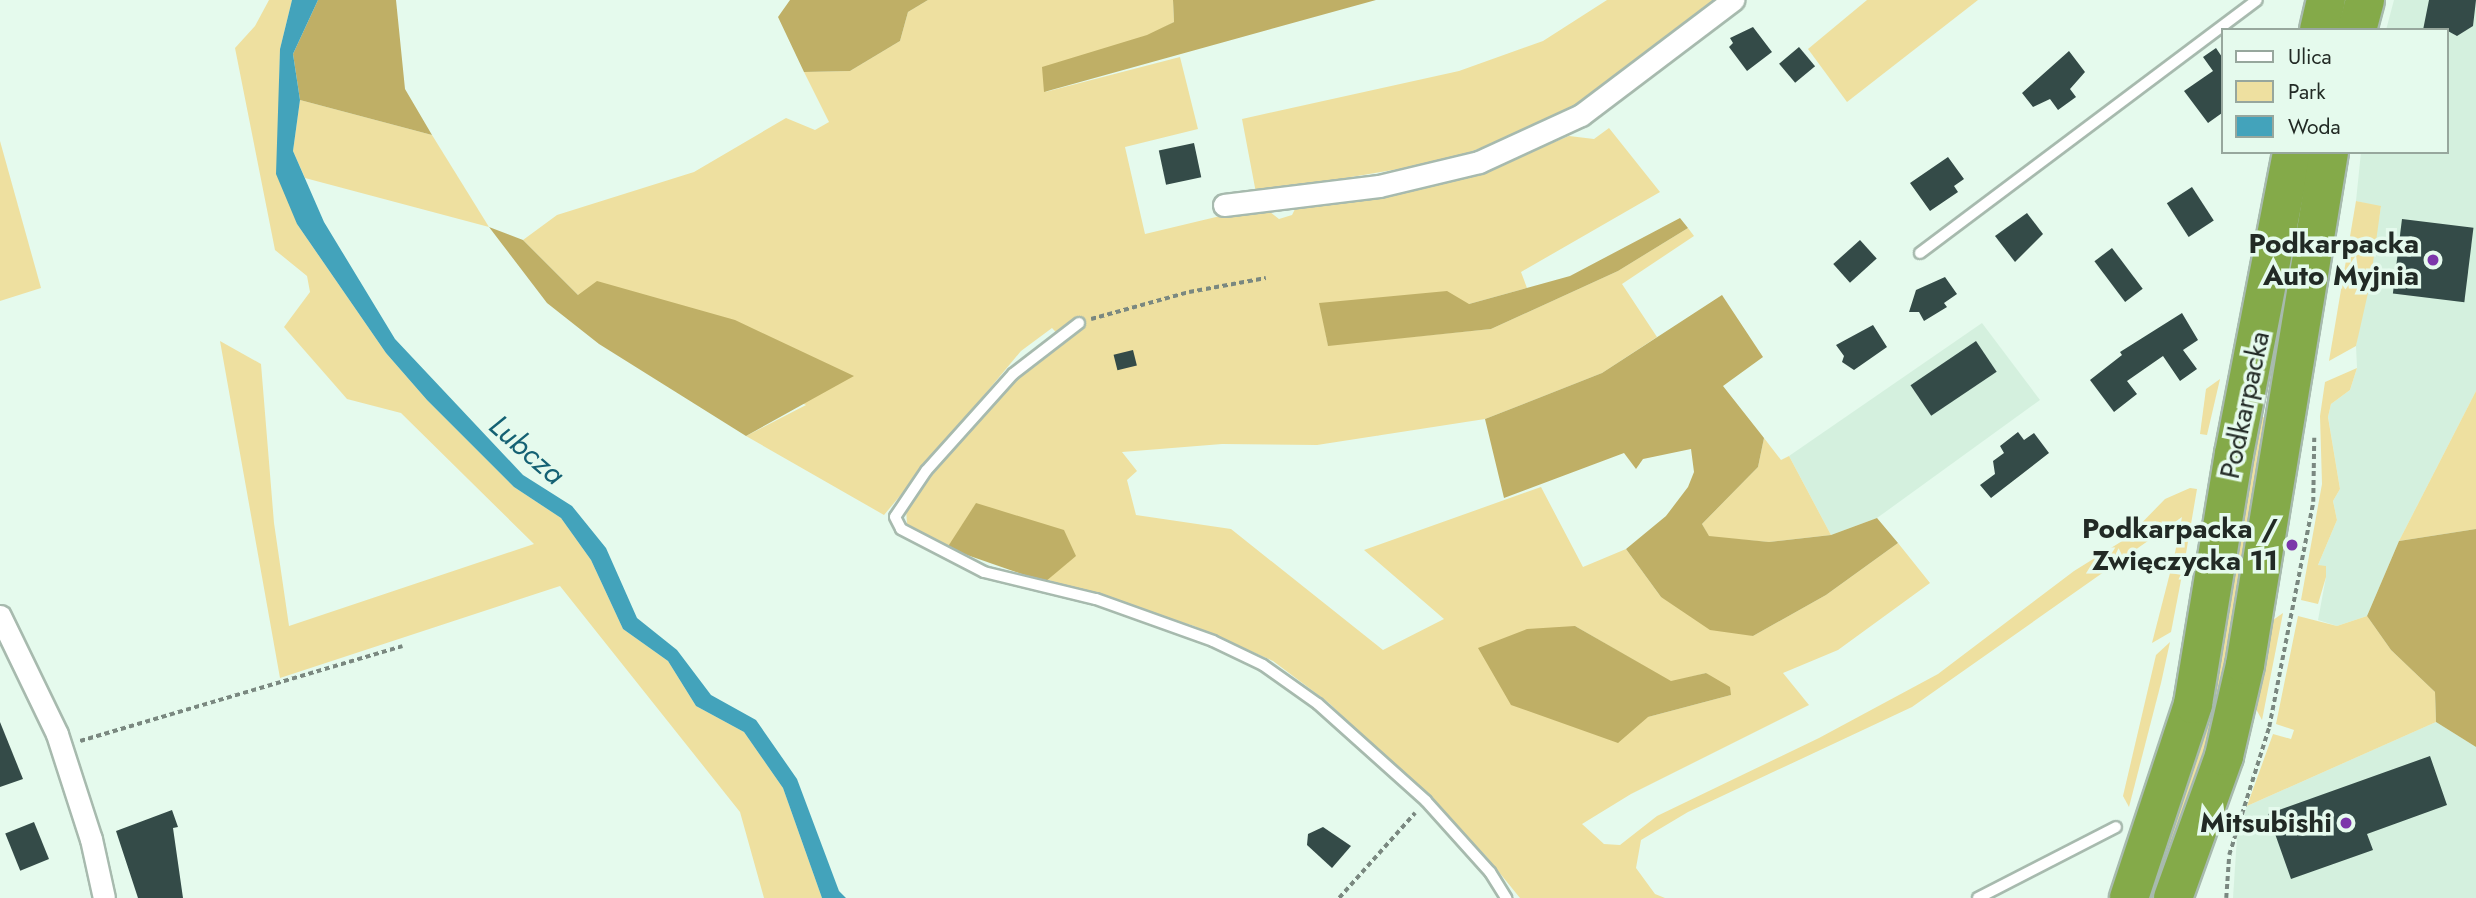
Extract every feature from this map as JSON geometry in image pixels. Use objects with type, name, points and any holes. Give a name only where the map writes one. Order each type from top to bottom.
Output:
[{"type":"highway","points":[[2319,28],[2326,0]]},
{"type":"highway","points":[[2358,28],[2365,0]]},
{"type":"highway","name":"Podkarpacka","points":[[2129,898],[2193,704],[2238,431],[2265,309],[2292,154]]},
{"type":"highway","name":"Podkarpacka","points":[[2173,898],[2224,756],[2245,665],[2322,160]]},
{"type":"street","points":[[1224,205],[1379,186],[1479,162],[1581,116],[1733,0]]},
{"type":"street","points":[[0,616],[61,746],[91,839],[104,898]]},
{"type":"lane","points":[[1920,253],[2257,0]]},
{"type":"lane","points":[[1079,323],[1013,374],[926,471],[895,517],[901,529],[984,572],[1096,599],[1213,641],[1263,665],[1318,704],[1426,801],[1490,872],[1506,898]]},
{"type":"lane","points":[[1978,898],[2116,827]]},
{"type":"path","points":[[1079,323],[1189,292],[1266,278]]},
{"type":"path","points":[[61,746],[402,646]]},
{"type":"path","points":[[1339,898],[1426,801]]},
{"type":"shaded area","points":[[318,0],[396,0],[405,89],[432,135],[300,100],[293,54]]},
{"type":"shaded area","points":[[790,0],[928,0],[908,12],[900,41],[850,71],[804,72],[778,17]]},
{"type":"shaded area","points":[[1173,0],[1376,0],[1044,92],[1042,67],[1147,35],[1174,22]]},
{"type":"shaded area","points":[[2394,0],[2476,0],[2476,391],[2399,541],[2367,616],[2337,626],[2318,620],[2326,577],[2318,565],[2337,520],[2333,501],[2340,489],[2328,417],[2331,404],[2350,390],[2357,368],[2356,346],[2381,207],[2356,201],[2361,154],[2448,154],[2448,28],[2387,28]]},
{"type":"shaded area","points":[[1680,218],[1688,228],[1618,271],[1491,329],[1328,346],[1319,303],[1447,291],[1469,304],[1570,276]]},
{"type":"shaded area","points":[[489,227],[523,240],[578,295],[597,281],[735,320],[854,376],[746,436],[599,344],[547,303]]},
{"type":"shaded area","points":[[1722,295],[1763,357],[1723,386],[1764,438],[1758,467],[1702,524],[1709,536],[1769,542],[1831,535],[1877,518],[1898,543],[1826,595],[1753,636],[1710,630],[1661,597],[1626,549],[1666,516],[1688,487],[1694,472],[1691,449],[1643,459],[1636,469],[1624,453],[1504,498],[1485,419],[1602,373]]},
{"type":"shaded area","points":[[1982,323],[2040,400],[1877,518],[1831,535],[1789,456]]},
{"type":"shaded area","points":[[976,503],[1064,530],[1076,556],[1045,582],[947,548]]},
{"type":"shaded area","points":[[2476,529],[2476,747],[2436,722],[2435,692],[2391,650],[2367,616],[2399,541]]},
{"type":"shaded area","points":[[1575,626],[1671,681],[1706,673],[1730,687],[1731,695],[1648,717],[1618,743],[1511,705],[1478,648],[1527,629]]},
{"type":"shaded area","points":[[2436,722],[2476,747],[2476,898],[2233,898],[2237,837],[2247,806]]},
{"type":"green space","points":[[269,0],[292,0],[280,49],[279,99],[297,224],[386,353],[427,400],[514,487],[561,518],[591,560],[623,629],[668,661],[696,706],[744,732],[783,788],[822,898],[764,898],[740,812],[560,586],[280,678],[220,341],[261,364],[274,523],[289,626],[534,544],[401,413],[347,399],[284,327],[310,292],[307,276],[275,250],[235,48],[255,26]]},
{"type":"green space","points":[[928,0],[1173,0],[1174,22],[1045,92],[1180,57],[1198,129],[1125,147],[1145,234],[1262,206],[1279,219],[1292,215],[1295,209],[1434,184],[1497,166],[1569,136],[1594,139],[1609,128],[1660,192],[1521,272],[1527,288],[1469,304],[1320,303],[1328,345],[1491,329],[1618,271],[1688,228],[1694,236],[1622,284],[1657,337],[1602,373],[1485,419],[1317,445],[1222,444],[1122,452],[1137,471],[1127,480],[1136,515],[1231,529],[1383,650],[1444,619],[1364,550],[1541,487],[1583,567],[1626,549],[1661,597],[1753,636],[1826,595],[1898,543],[1930,583],[1838,650],[1783,673],[1809,705],[1631,794],[1582,824],[1604,844],[1620,845],[1657,816],[1819,738],[1938,674],[2074,571],[2127,538],[2165,499],[2190,488],[2197,489],[2184,565],[2173,563],[2182,517],[1912,707],[1688,812],[1641,840],[1636,868],[1655,894],[1665,898],[1520,898],[1485,855],[1329,703],[1273,661],[1194,626],[947,548],[907,525],[906,506],[1017,375],[1062,339],[1052,328],[1021,351],[884,515],[746,436],[806,405],[578,295],[523,240],[557,215],[694,172],[786,118],[815,130],[829,122],[804,72],[850,71],[900,41],[908,12]],"holes":[[[1575,626],[1671,682],[1706,673],[1731,695],[1648,717]]]},
{"type":"green space","points":[[1607,0],[1717,0],[1589,102],[1507,138],[1446,161],[1256,193],[1242,119],[1459,71],[1543,41]]},
{"type":"green space","points":[[1867,0],[1978,0],[1847,102],[1808,49]]},
{"type":"green space","points":[[300,100],[432,135],[489,227],[305,178],[293,151]]},
{"type":"green space","points":[[0,141],[41,288],[0,301]]},
{"type":"green space","points":[[2356,201],[2381,206],[2370,284],[2356,346],[2329,361]]},
{"type":"green space","points":[[2357,368],[2350,390],[2331,404],[2328,417],[2340,489],[2333,501],[2337,520],[2318,565],[2326,566],[2326,577],[2318,604],[2301,600],[2322,484],[2320,416],[2325,382]]},
{"type":"green space","points":[[2220,379],[2207,435],[2200,434],[2206,389]]},
{"type":"green space","points":[[2476,391],[2476,529],[2399,541]]},
{"type":"green space","points":[[2252,415],[2273,419],[2222,706],[2158,898],[2147,898]]},
{"type":"green space","points":[[1764,438],[1781,460],[1789,456],[1831,535],[1769,542],[1709,537],[1702,524],[1758,467]]},
{"type":"green space","points":[[2170,573],[2182,575],[2171,632],[2152,643]]},
{"type":"green space","points":[[2283,613],[2262,720],[2256,709],[2273,620]]},
{"type":"green space","points":[[2298,616],[2337,626],[2367,616],[2391,650],[2435,692],[2436,722],[2247,806],[2273,734],[2291,739],[2294,730],[2276,724]]},
{"type":"green space","points":[[2170,642],[2129,807],[2123,796],[2156,655]]},
{"type":"water","points":[[292,0],[318,0],[293,54],[300,100],[293,151],[324,222],[395,339],[523,475],[572,506],[606,548],[637,618],[677,650],[711,695],[756,720],[797,779],[839,891],[846,898],[822,898],[783,788],[744,732],[696,706],[668,661],[623,629],[591,560],[561,518],[514,487],[427,400],[386,353],[297,224],[276,174],[280,49]]},
{"type":"building","points":[[2429,0],[2476,0],[2473,26],[2457,36],[2448,31],[2448,28],[2423,28]]},
{"type":"building","points":[[1753,27],[1772,52],[1747,71],[1729,47],[1733,43],[1730,38]]},
{"type":"building","points":[[1799,47],[1815,66],[1795,83],[1779,64]]},
{"type":"building","points":[[2216,48],[2220,54],[2220,114],[2208,123],[2184,91],[2213,71],[2203,57]]},
{"type":"building","points":[[2069,51],[2085,72],[2070,89],[2076,97],[2058,110],[2050,99],[2033,107],[2022,93]]},
{"type":"building","points":[[1194,143],[1201,177],[1166,185],[1159,150]]},
{"type":"building","points":[[1948,157],[1964,179],[1954,186],[1958,192],[1930,211],[1910,183]]},
{"type":"building","points":[[2192,187],[2214,221],[2189,237],[2167,203]]},
{"type":"building","points":[[2027,213],[2043,234],[2015,262],[1995,236]]},
{"type":"building","name":"Podkarpacka Auto Myjnia","points":[[2402,219],[2473,228],[2464,302],[2393,293]]},
{"type":"building","points":[[1860,240],[1877,259],[1850,283],[1833,264]]},
{"type":"building","points":[[2112,248],[2143,289],[2125,302],[2094,261]]},
{"type":"building","points":[[1945,277],[1957,294],[1944,303],[1947,307],[1924,321],[1919,312],[1909,312],[1916,290]]},
{"type":"building","points":[[2182,313],[2198,340],[2183,350],[2197,369],[2180,381],[2163,356],[2127,381],[2137,394],[2114,412],[2090,380],[2122,355],[2120,352]]},
{"type":"building","points":[[1873,325],[1887,347],[1854,370],[1842,362],[1844,356],[1836,345]]},
{"type":"building","points":[[1976,341],[1997,372],[1931,416],[1911,385]]},
{"type":"building","points":[[1133,350],[1137,366],[1117,370],[1114,355]]},
{"type":"building","points":[[2018,432],[2024,440],[2034,433],[2049,453],[1991,498],[1980,485],[1995,474],[1993,461],[2004,453],[2000,446]]},
{"type":"building","points":[[0,722],[23,779],[0,787]]},
{"type":"building","points":[[2430,756],[2447,805],[2367,834],[2373,850],[2291,879],[2268,814]]},
{"type":"building","points":[[172,810],[178,827],[173,828],[183,898],[138,898],[116,831]]},
{"type":"building","points":[[34,822],[49,859],[20,871],[5,834]]},
{"type":"building","points":[[1323,827],[1351,846],[1332,868],[1307,845],[1308,834]]},
{"type":"place","name":"Podkarpacka Auto Myjnia","points":[[2433,260]]},
{"type":"place","name":"Podkarpacka / Zwięczycka 11","points":[[2292,545]]},
{"type":"place","name":"Mitsubishi","points":[[2346,823]]},
{"type":"water label","name":"Lubcza","points":[[527,450]]}]
